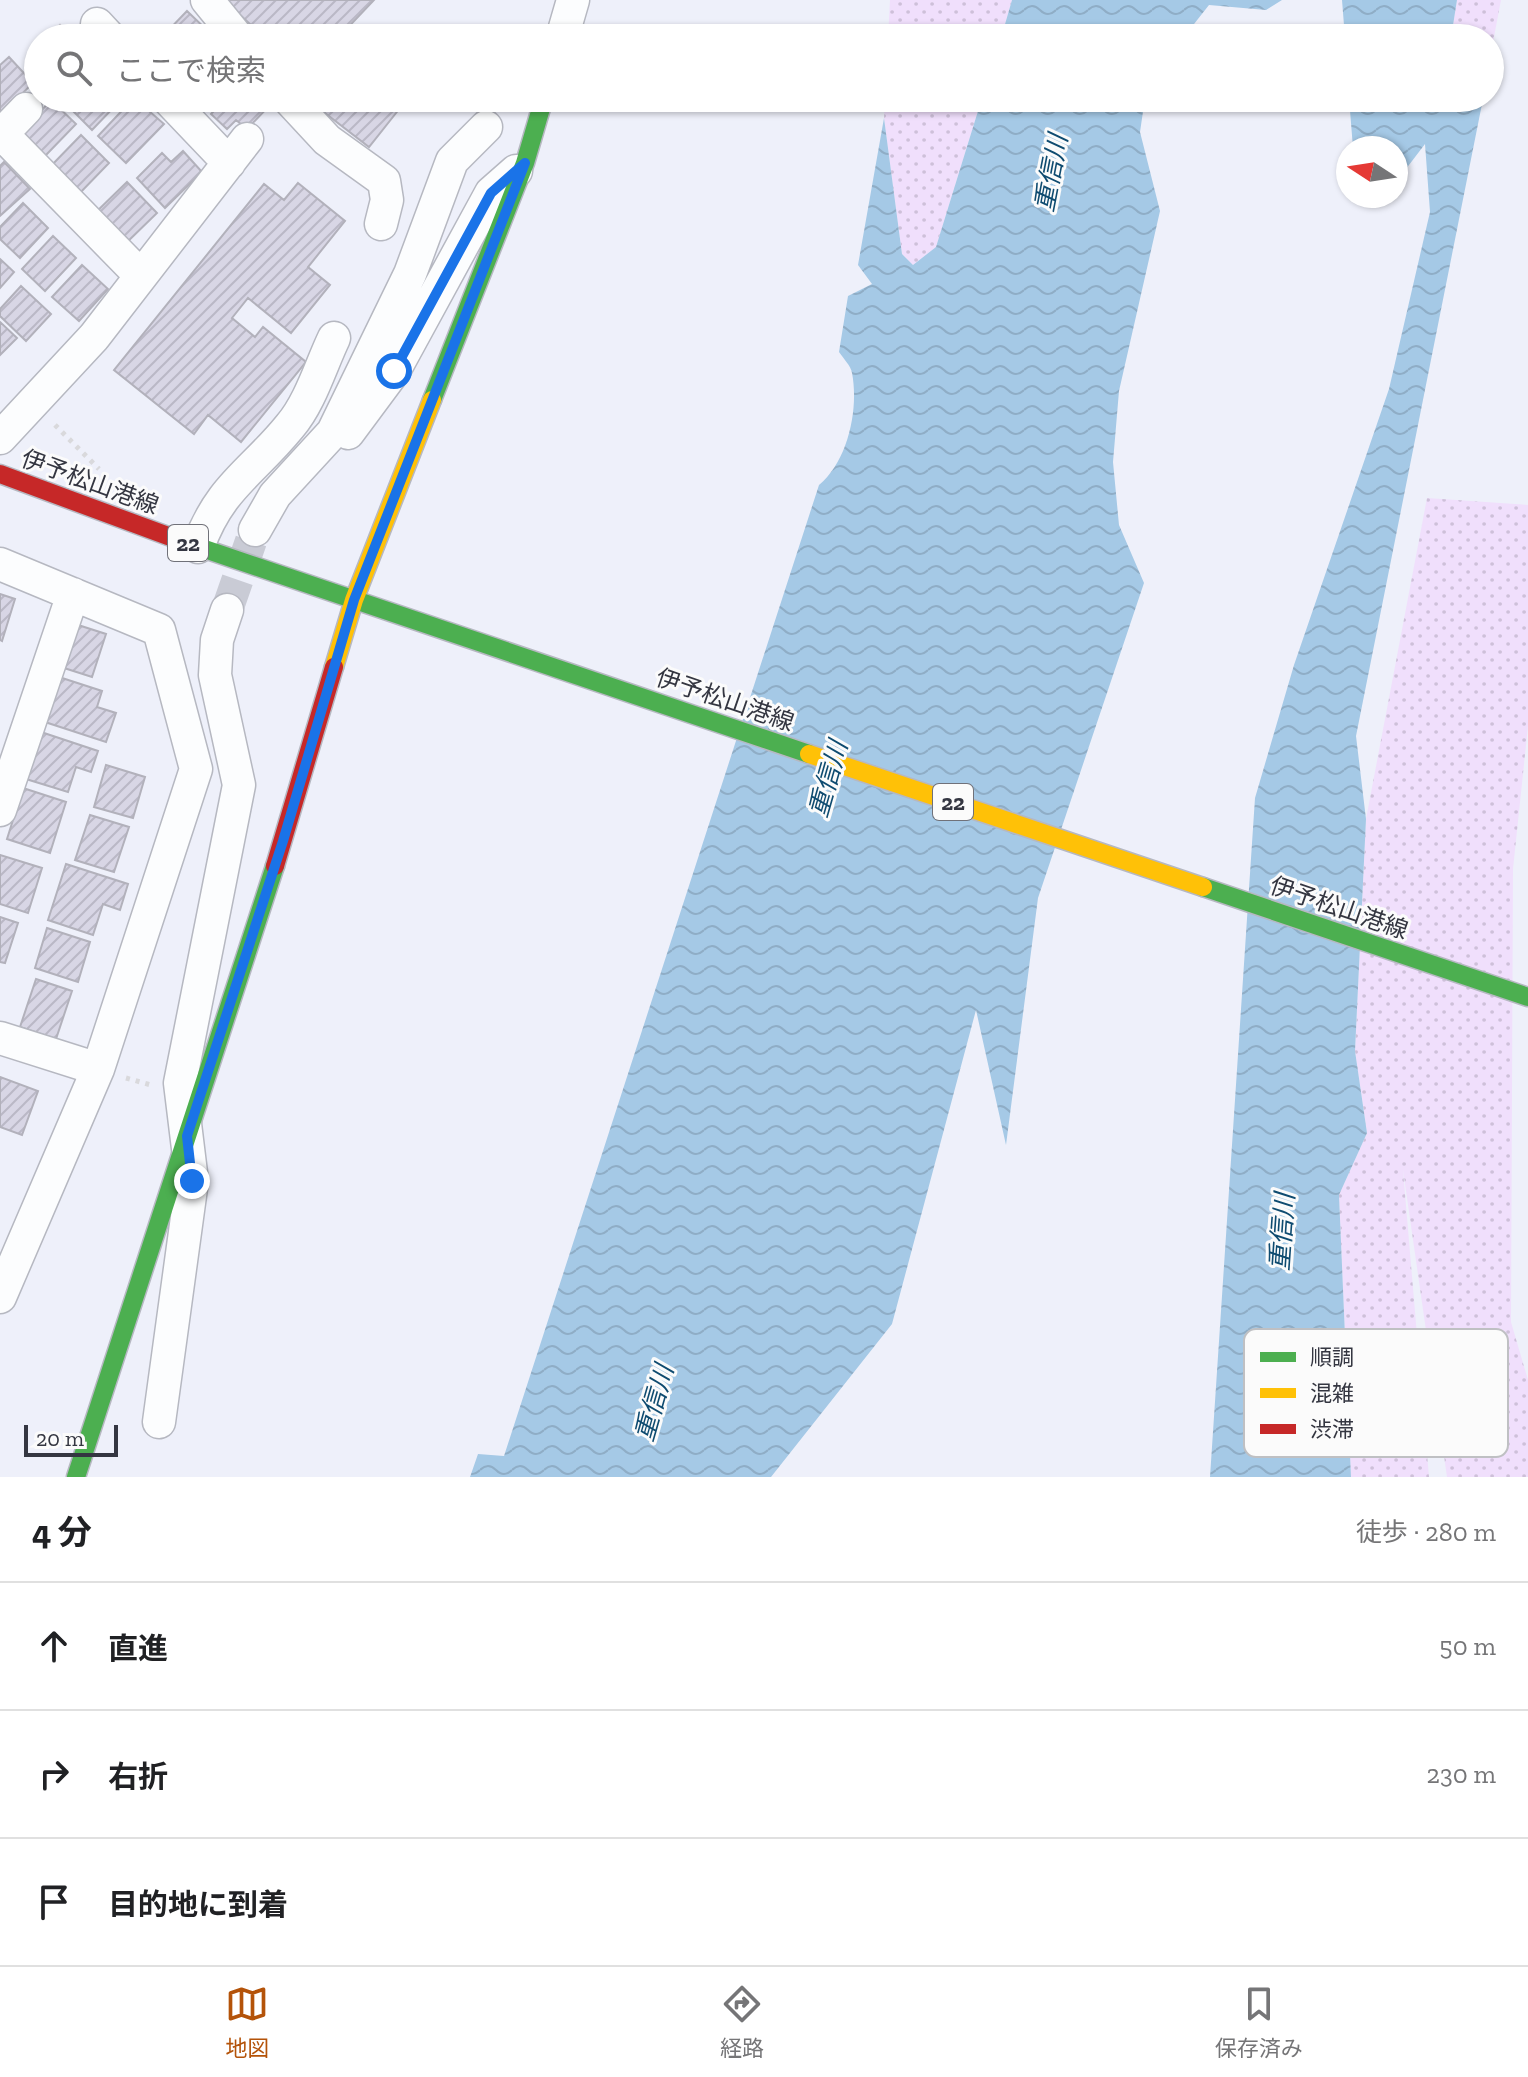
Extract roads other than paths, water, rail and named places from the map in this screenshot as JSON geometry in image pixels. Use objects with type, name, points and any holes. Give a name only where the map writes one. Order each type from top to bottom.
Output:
[{"type":"main road","points":[[76,1477],[283,841],[354,600],[525,163],[540,112]]},
{"type":"main road","name":"伊予松山港線","points":[[0,474],[198,547],[1528,997]]},
{"type":"street","points":[[207,0],[227,24]]},
{"type":"street","points":[[566,24],[573,0]]},
{"type":"street","points":[[24,111],[1,133],[141,276]]},
{"type":"street","points":[[0,438],[94,337],[238,151],[186,112]]},
{"type":"street","points":[[301,112],[327,140],[384,181],[387,200],[381,224]]},
{"type":"street","points":[[255,530],[275,495],[333,432],[410,274],[452,161],[486,127]]},
{"type":"street","points":[[333,432],[349,433],[385,384],[451,272],[491,193],[525,163]]},
{"type":"street","points":[[198,547],[217,505],[292,424],[334,338]]},
{"type":"street","points":[[0,564],[159,630],[196,769],[98,1069],[0,1297]]},
{"type":"street","points":[[0,810],[73,594]]},
{"type":"street","points":[[159,1422],[192,1181],[180,1083],[239,785],[215,675],[217,640],[227,610]]},
{"type":"street","points":[[0,1038],[98,1069]]},
{"type":"water","points":[[1012,0],[1282,0],[1266,10],[1209,5],[1194,24],[1005,24]]},
{"type":"water","points":[[1342,0],[1457,0],[1453,24],[1344,24]]},
{"type":"water","name":"重信川","points":[[978,112],[1143,112],[1140,132],[1160,211],[1119,391],[1113,462],[1119,525],[1144,583],[1038,898],[1006,1145],[976,1010],[892,1324],[771,1477],[470,1477],[478,1454],[504,1456],[819,485],[837,462],[849,434],[854,387],[849,365],[839,352],[848,296],[872,284],[858,265],[884,118],[902,254],[913,265],[936,247]]},
{"type":"water","name":"重信川","points":[[1350,112],[1480,112],[1356,736],[1366,819],[1355,1051],[1367,1133],[1339,1195],[1345,1329],[1244,1329],[1244,1457],[1350,1457],[1351,1477],[1210,1477],[1255,798],[1294,665],[1389,389],[1430,212],[1425,144],[1408,166],[1408,136],[1352,136]]},
{"type":"tunnel","points":[[227,610],[251,541]]}]
